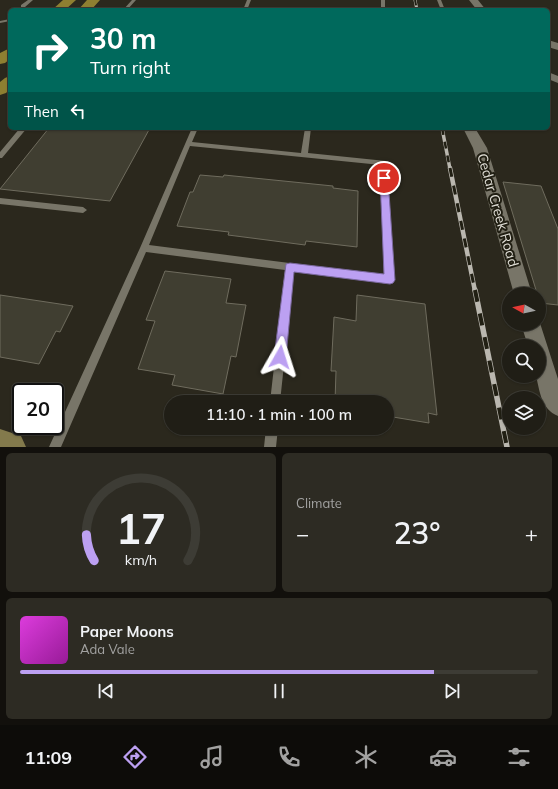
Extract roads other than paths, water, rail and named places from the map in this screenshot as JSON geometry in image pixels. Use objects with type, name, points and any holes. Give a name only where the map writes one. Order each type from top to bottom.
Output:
[{"type":"main road","points":[[60,8],[70,0]]},
{"type":"main road","points":[[86,8],[94,0]]},
{"type":"main road","points":[[0,60],[8,54]]},
{"type":"street","points":[[473,0],[480,8]]},
{"type":"street","name":"Cedar Creek Road","points":[[470,130],[480,148],[521,287]]},
{"type":"street","points":[[546,374],[553,399],[558,405]]},
{"type":"street","points":[[0,445],[10,447]]},
{"type":"lane","points":[[23,6],[31,0]]},
{"type":"lane","points":[[127,8],[134,0]]},
{"type":"lane","points":[[0,21],[8,20]]},
{"type":"lane","points":[[0,156],[22,130]]},
{"type":"lane","points":[[55,447],[144,248],[194,130]]},
{"type":"lane","points":[[304,155],[308,130]]},
{"type":"lane","points":[[144,248],[390,280],[384,163],[188,144]]},
{"type":"lane","points":[[0,201],[83,210]]},
{"type":"lane","points":[[276,395],[290,267]]},
{"type":"lane","points":[[270,447],[271,435]]},
{"type":"railway","points":[[415,0],[417,8]]},
{"type":"railway","points":[[442,130],[450,169]]},
{"type":"railway","points":[[450,168],[475,291]]},
{"type":"railway","points":[[475,290],[507,447]]}]
